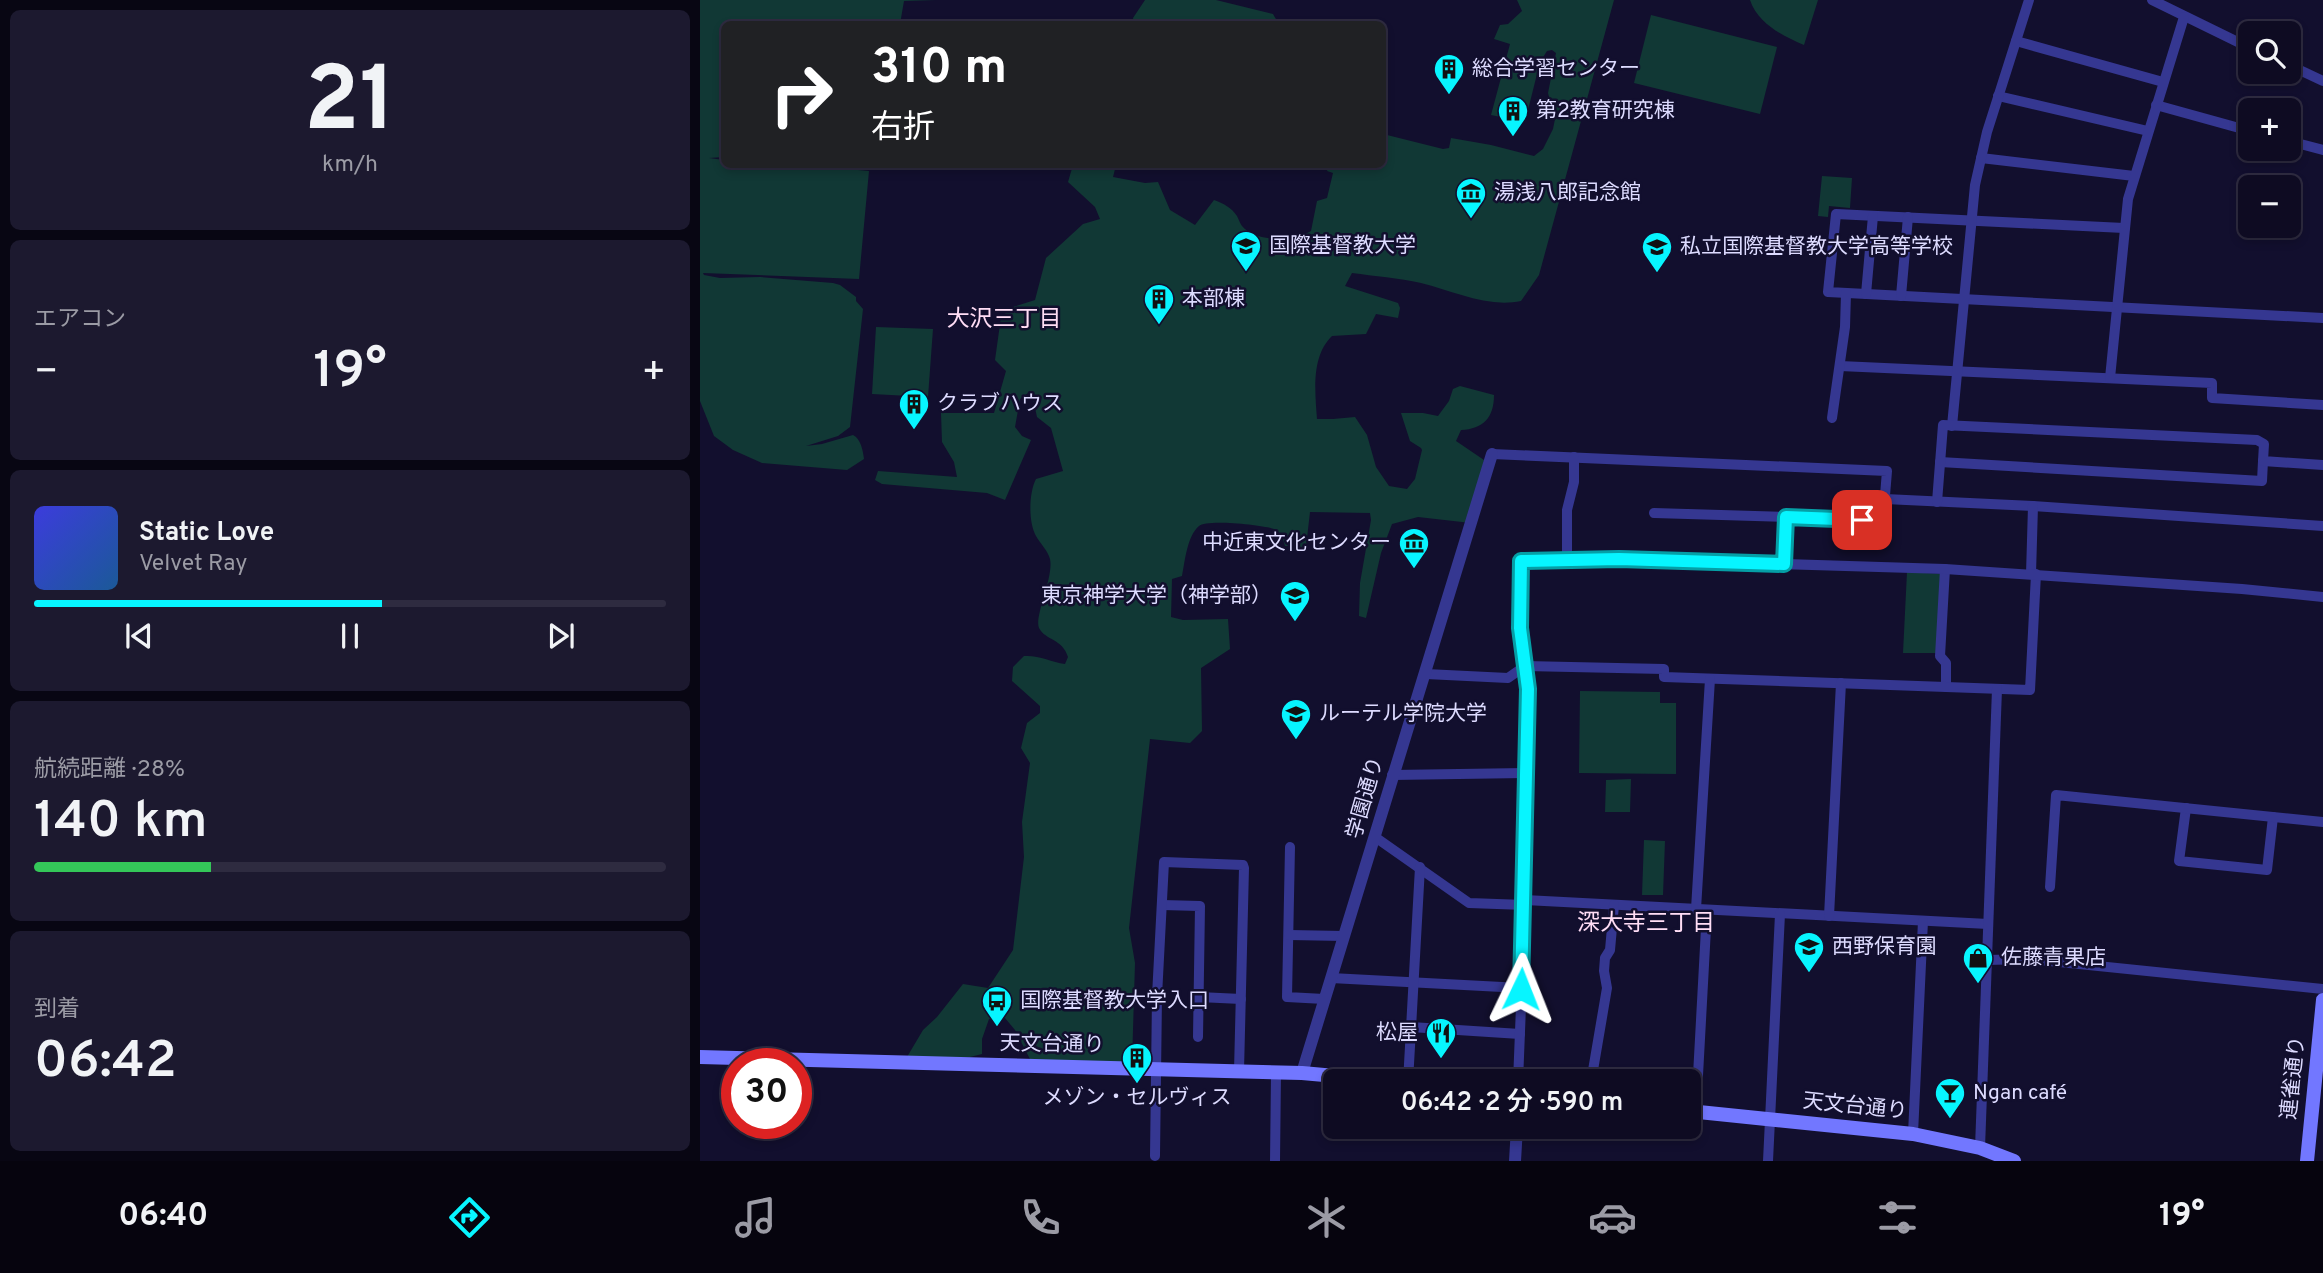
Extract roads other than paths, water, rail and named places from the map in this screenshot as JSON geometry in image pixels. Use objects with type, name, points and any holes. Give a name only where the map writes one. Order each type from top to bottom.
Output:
[{"type":"main road","name":"連雀通り","points":[[2306,1161],[2323,1000]]},
{"type":"main road","name":"天文台通り","points":[[700,1057],[1323,1075]]},
{"type":"main road","name":"天文台通り","points":[[1701,1113],[1913,1134],[1980,1148],[2014,1161]]},
{"type":"street","points":[[1952,426],[1975,185],[1998,96],[2029,0]]},
{"type":"street","points":[[2152,0],[2238,42]]},
{"type":"street","points":[[2110,378],[2128,199],[2184,17]]},
{"type":"street","points":[[2016,41],[2163,82]]},
{"type":"street","points":[[2301,71],[2323,81]]},
{"type":"street","points":[[1998,96],[2148,131]]},
{"type":"street","points":[[2156,105],[2238,128]]},
{"type":"street","points":[[2301,144],[2323,150]]},
{"type":"street","points":[[1981,158],[2134,176]]},
{"type":"street","points":[[2124,228],[1836,214],[1828,292],[2323,318]]},
{"type":"street","points":[[1866,294],[1873,216]]},
{"type":"street","points":[[1901,296],[1908,217]]},
{"type":"street","points":[[1832,418],[1845,327],[1846,293]]},
{"type":"street","points":[[1840,366],[2212,383],[2212,398],[2323,405]]},
{"type":"street","points":[[1937,502],[1940,461],[1943,425],[2257,440],[2264,444],[2262,481],[1940,461]]},
{"type":"street","points":[[1492,454],[1887,471],[1883,520],[1654,513]]},
{"type":"street","name":"学園通り","points":[[1302,1073],[1492,454]]},
{"type":"street","points":[[1567,560],[1567,510],[1574,482],[1574,457]]},
{"type":"street","points":[[2263,461],[2323,465]]},
{"type":"street","points":[[1885,499],[2033,506],[2323,526]]},
{"type":"street","points":[[1426,674],[1508,678],[1525,666],[1664,669],[1664,677],[2030,690],[2034,574],[2033,506]]},
{"type":"street","points":[[1784,564],[1786,517]]},
{"type":"street","points":[[1519,1069],[1525,903],[1528,689],[1520,628],[1521,561],[1619,559],[1945,569],[2323,597]]},
{"type":"street","points":[[1945,569],[1940,656],[1946,663],[1946,687]]},
{"type":"street","points":[[1694,1069],[1710,679]]},
{"type":"street","points":[[1829,916],[1841,683]]},
{"type":"street","points":[[1980,1148],[1997,689]]},
{"type":"street","points":[[1392,775],[1525,774]]},
{"type":"street","points":[[2050,887],[2056,795],[2323,822]]},
{"type":"street","points":[[2186,807],[2179,861],[2192,863],[2267,870],[2273,817]]},
{"type":"street","points":[[1375,837],[1469,903],[1614,905],[1988,924]]},
{"type":"street","points":[[1290,847],[1287,998],[1324,999]]},
{"type":"street","points":[[1155,1156],[1157,996],[1164,862],[1243,865],[1239,1071]]},
{"type":"street","points":[[1409,1069],[1420,867]]},
{"type":"street","points":[[1162,905],[1200,906],[1198,1037]]},
{"type":"street","points":[[1593,1069],[1607,988],[1605,958],[1609,950],[1614,905]]},
{"type":"street","points":[[1768,1161],[1780,914]]},
{"type":"street","points":[[1913,1134],[1923,921]]},
{"type":"street","points":[[1289,935],[1344,936]]},
{"type":"street","points":[[1986,960],[2030,959],[2323,989]]},
{"type":"street","points":[[1331,978],[1521,989]]},
{"type":"street","points":[[1199,997],[1241,999]]},
{"type":"street","points":[[1411,1027],[1520,1034]]},
{"type":"street","points":[[1275,1161],[1276,1073]]},
{"type":"street","points":[[1516,1161],[1517,1139]]},
{"type":"place","name":"総合学習センター","points":[[1449,96]]},
{"type":"place","name":"第2教育研究棟","points":[[1513,138]]},
{"type":"place","name":"湯浅八郎記念館","points":[[1471,220]]},
{"type":"place","name":"国際基督教大学","points":[[1246,273]]},
{"type":"place","name":"私立国際基督教大学高等学校","points":[[1657,274]]},
{"type":"place","name":"本部棟","points":[[1159,326]]},
{"type":"place","name":"クラブハウス","points":[[914,431]]},
{"type":"place","name":"中近東文化センター","points":[[1414,570]]},
{"type":"place","name":"東京神学大学（神学部）","points":[[1295,623]]},
{"type":"place","name":"ルーテル学院大学","points":[[1296,741]]},
{"type":"place","name":"西野保育園","points":[[1809,974]]},
{"type":"place","name":"佐藤青果店","points":[[1978,985]]},
{"type":"place","name":"国際基督教大学入口","points":[[997,1028]]},
{"type":"place","name":"松屋","points":[[1441,1060]]},
{"type":"place","name":"メゾン・セルヴィス","points":[[1137,1085]]},
{"type":"place","name":"Ngan café","points":[[1950,1120]]},
{"type":"district","name":"大沢三丁目","points":[[1004,320]]},
{"type":"district","name":"深大寺三丁目","points":[[1646,924]]}]
